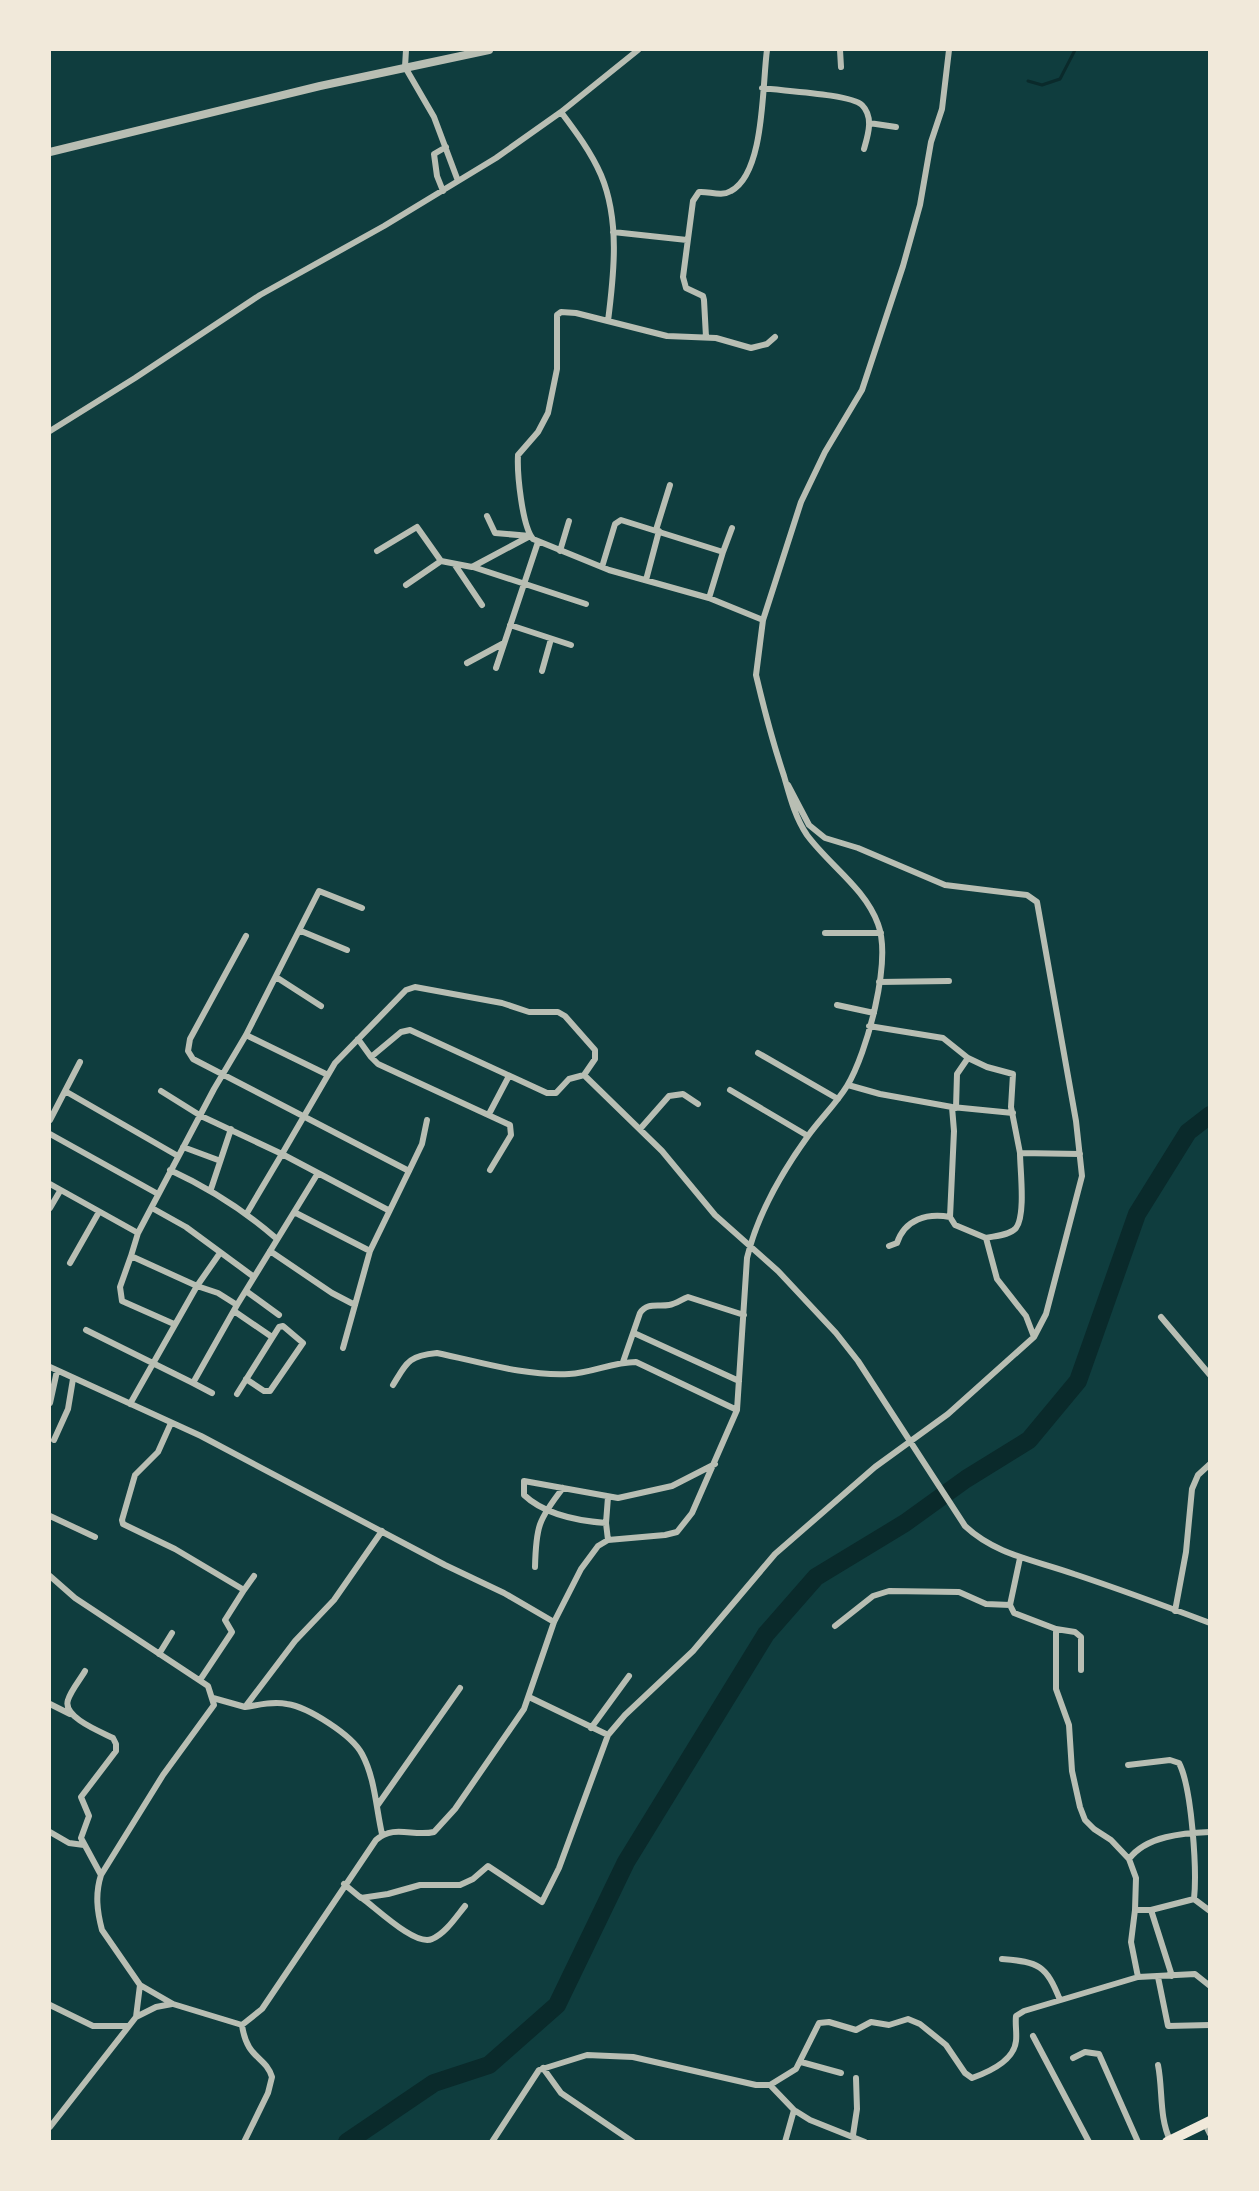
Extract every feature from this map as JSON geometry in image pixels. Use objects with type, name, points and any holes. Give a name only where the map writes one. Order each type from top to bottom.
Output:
[{"type":"main road","points":[[1168,2141],[1208,2126]]},
{"type":"street","points":[[406,50],[405,67],[434,117],[458,181]]},
{"type":"street","points":[[50,152],[405,67],[489,50]]},
{"type":"street","points":[[50,431],[260,296],[443,191],[561,112],[638,50]]},
{"type":"street","points":[[706,337],[704,300],[684,284],[687,240],[695,195],[702,191],[724,194],[734,190],[743,180],[752,162],[758,144],[767,50]]},
{"type":"street","points":[[840,50],[841,67]]},
{"type":"street","points":[[242,2025],[262,2009],[344,1884],[382,1834],[393,1830],[426,1834],[434,1832],[446,1822],[516,1723],[529,1697],[554,1622],[581,1569],[598,1546],[608,1540],[677,1532],[692,1513],[716,1464],[737,1410],[750,1245],[765,1209],[807,1136],[848,1085],[874,1013],[883,944],[881,933],[870,908],[806,834],[795,814],[756,675],[763,620],[801,502],[871,368],[920,205],[931,142],[942,109],[949,50]]},
{"type":"street","points":[[762,88],[843,97],[864,107],[869,123],[864,149]]},
{"type":"street","points":[[561,112],[585,146],[601,176],[610,205],[613,232],[608,321]]},
{"type":"street","points":[[869,123],[896,127]]},
{"type":"street","points":[[443,191],[437,176],[434,154],[446,147]]},
{"type":"street","points":[[613,232],[687,240]]},
{"type":"street","points":[[530,536],[524,509],[518,455],[538,432],[548,413],[557,369],[557,315],[566,311],[667,336],[706,337],[751,348],[767,344],[775,337]]},
{"type":"street","points":[[646,580],[670,485]]},
{"type":"street","points":[[487,516],[495,533],[530,536],[538,542],[602,567],[709,598],[763,620]]},
{"type":"street","points":[[561,551],[569,521]]},
{"type":"street","points":[[602,567],[617,521],[658,531],[723,552]]},
{"type":"street","points":[[377,551],[417,527],[441,561],[473,567],[586,604]]},
{"type":"street","points":[[709,598],[732,528]]},
{"type":"street","points":[[473,567],[530,536]]},
{"type":"street","points":[[496,668],[538,542]]},
{"type":"street","points":[[406,585],[441,561]]},
{"type":"street","points":[[454,565],[482,605]]},
{"type":"street","points":[[510,625],[571,645]]},
{"type":"street","points":[[542,671],[551,639]]},
{"type":"street","points":[[467,663],[504,643]]},
{"type":"street","points":[[362,1898],[420,1885],[460,1885],[473,1879],[488,1866],[542,1902],[558,1868],[608,1735],[624,1715],[693,1651],[775,1554],[838,1498],[909,1441],[948,1414],[1034,1337],[1046,1314],[1080,1192],[1080,1154],[1039,910],[1034,898],[1027,895],[945,885],[825,838],[809,825],[785,779]]},
{"type":"street","points":[[174,1324],[122,1301],[120,1287],[138,1233],[178,1155],[246,1035],[320,891],[362,908]]},
{"type":"street","points":[[301,930],[347,950]]},
{"type":"street","points":[[825,933],[881,933]]},
{"type":"street","points":[[246,936],[189,1044],[189,1054],[193,1059],[409,1171]]},
{"type":"street","points":[[276,977],[321,1006]]},
{"type":"street","points":[[879,982],[950,981]]},
{"type":"street","points":[[247,1213],[328,1075],[358,1039],[406,990],[425,987],[529,1012],[558,1012],[565,1016],[595,1050],[595,1059],[584,1075],[569,1079],[552,1094],[410,1030],[401,1032],[370,1057]]},
{"type":"street","points":[[837,1005],[874,1013]]},
{"type":"street","points":[[869,1026],[942,1038],[968,1058],[987,1067],[1012,1074],[1010,1098],[1020,1153],[1022,1197],[1018,1224],[1013,1230],[986,1238],[955,1225],[950,1217],[957,1074],[968,1058]]},
{"type":"street","points":[[246,1035],[328,1075]]},
{"type":"street","points":[[358,1039],[370,1057],[378,1064],[507,1123],[511,1129],[490,1170]]},
{"type":"street","points":[[758,1053],[838,1099]]},
{"type":"street","points":[[50,1120],[80,1062]]},
{"type":"street","points":[[584,1075],[640,1129],[715,1215],[750,1245],[836,1333],[965,1526],[980,1540],[1020,1558],[1063,1570],[1209,1623]]},
{"type":"street","points":[[489,1114],[509,1076]]},
{"type":"street","points":[[848,1085],[880,1094],[954,1108],[1013,1113]]},
{"type":"street","points":[[730,1090],[807,1136]]},
{"type":"street","points":[[65,1091],[178,1155]]},
{"type":"street","points":[[161,1091],[201,1116],[282,1154],[388,1210]]},
{"type":"street","points":[[640,1129],[669,1096],[683,1094],[698,1104]]},
{"type":"street","points":[[343,1348],[370,1251],[388,1210],[419,1151],[428,1120]]},
{"type":"street","points":[[211,1189],[218,1171],[218,1160],[231,1129]]},
{"type":"street","points":[[50,1134],[158,1194]]},
{"type":"street","points":[[183,1147],[218,1160]]},
{"type":"street","points":[[1020,1153],[1080,1154]]},
{"type":"street","points":[[170,1170],[211,1189],[247,1213],[277,1239]]},
{"type":"street","points":[[193,1383],[235,1308],[318,1173]]},
{"type":"street","points":[[50,1185],[138,1233]]},
{"type":"street","points":[[50,1208],[60,1191]]},
{"type":"street","points":[[152,1208],[186,1227],[254,1277]]},
{"type":"street","points":[[70,1263],[99,1212]]},
{"type":"street","points":[[294,1212],[370,1251]]},
{"type":"street","points":[[889,1246],[897,1243],[900,1234],[910,1223],[931,1216],[950,1217]]},
{"type":"street","points":[[986,1238],[997,1279],[1026,1316],[1034,1337]]},
{"type":"street","points":[[270,1251],[332,1293],[355,1305]]},
{"type":"street","points":[[130,1404],[174,1324],[220,1253]]},
{"type":"street","points":[[131,1256],[218,1293],[272,1337]]},
{"type":"street","points":[[246,1291],[279,1315]]},
{"type":"street","points":[[623,1362],[643,1308],[668,1305],[688,1297],[744,1315]]},
{"type":"street","points":[[1161,1317],[1209,1375]]},
{"type":"street","points":[[237,1394],[246,1379],[272,1337],[283,1326],[301,1340],[303,1346],[270,1391],[264,1391],[246,1379]]},
{"type":"street","points":[[86,1330],[212,1393]]},
{"type":"street","points":[[634,1333],[739,1382]]},
{"type":"street","points":[[393,1385],[408,1361],[422,1354],[437,1353],[537,1374],[569,1374],[602,1370],[623,1362],[636,1362],[737,1410]]},
{"type":"street","points":[[50,1368],[264,1468],[504,1593],[554,1622]]},
{"type":"street","points":[[50,1403],[57,1371]]},
{"type":"street","points":[[54,1440],[68,1409],[73,1378]]},
{"type":"street","points":[[171,1423],[158,1452],[135,1475],[122,1520],[123,1524],[175,1549],[244,1590]]},
{"type":"street","points":[[606,1524],[584,1521],[533,1504],[524,1495],[524,1481],[618,1498],[672,1486],[716,1464]]},
{"type":"street","points":[[1176,1611],[1186,1552],[1192,1489],[1198,1475],[1209,1464]]},
{"type":"street","points":[[534,1567],[537,1526],[563,1488]]},
{"type":"street","points":[[608,1497],[606,1524],[608,1540]]},
{"type":"street","points":[[50,1516],[95,1537]]},
{"type":"street","points":[[245,1707],[295,1641],[334,1600],[382,1531]]},
{"type":"street","points":[[1020,1558],[1010,1605],[1014,1613],[1056,1629],[1075,1632],[1081,1637],[1081,1670]]},
{"type":"street","points":[[200,1680],[232,1632],[225,1620],[254,1576]]},
{"type":"street","points":[[50,1589],[52,1578]]},
{"type":"street","points":[[52,1578],[75,1598],[208,1686],[214,1705],[163,1775],[101,1875],[97,1888],[102,1930],[140,1986],[173,2004],[242,2025]]},
{"type":"street","points":[[835,1626],[873,1596],[889,1591],[959,1592],[986,1604],[1010,1605]]},
{"type":"street","points":[[1056,1629],[1056,1689],[1069,1725],[1072,1771],[1080,1807],[1085,1820],[1111,1840],[1129,1859],[1136,1878],[1131,1942],[1138,1977]]},
{"type":"street","points":[[159,1654],[172,1633]]},
{"type":"street","points":[[74,1716],[68,1707],[68,1701],[85,1671]]},
{"type":"street","points":[[591,1728],[629,1676]]},
{"type":"street","points":[[376,1806],[460,1688]]},
{"type":"street","points":[[529,1697],[608,1735]]},
{"type":"street","points":[[213,1698],[245,1707],[288,1704],[310,1713],[347,1737],[362,1753],[373,1784],[382,1834]]},
{"type":"street","points":[[50,1704],[113,1738],[116,1744],[116,1751],[81,1797],[89,1816],[82,1829],[84,1845],[101,1875]]},
{"type":"street","points":[[1128,1765],[1170,1760],[1179,1763],[1189,1809],[1197,1867],[1194,1899]]},
{"type":"street","points":[[50,1832],[69,1844],[84,1845]]},
{"type":"street","points":[[1129,1859],[1137,1848],[1148,1842],[1191,1833],[1209,1832]]},
{"type":"street","points":[[344,1884],[411,1936],[423,1941],[433,1939],[441,1933],[465,1906]]},
{"type":"street","points":[[1135,1910],[1152,1910],[1194,1899]]},
{"type":"street","points":[[1194,1899],[1209,1911]]},
{"type":"street","points":[[1152,1910],[1172,1976]]},
{"type":"street","points":[[1002,1959],[1027,1961],[1046,1971],[1060,2000]]},
{"type":"street","points":[[492,2142],[530,2081],[543,2068],[587,2055],[611,2054],[693,2069],[756,2085],[770,2085],[788,2075],[801,2062],[808,2040],[819,2023],[829,2022],[856,2030],[873,2021],[889,2025],[908,2019],[920,2024],[946,2045],[965,2073],[972,2078],[1004,2062],[1010,2055],[1016,2040],[1017,2014],[1138,1977],[1195,1974],[1209,1986]]},
{"type":"street","points":[[1158,1977],[1168,2026],[1209,2025]]},
{"type":"street","points":[[136,2017],[140,1986]]},
{"type":"street","points":[[50,2127],[136,2017],[156,2007],[173,2004]]},
{"type":"street","points":[[50,2005],[93,2026],[129,2026]]},
{"type":"street","points":[[242,2025],[249,2050],[267,2067],[272,2077],[268,2093],[244,2142]]},
{"type":"street","points":[[1033,2036],[1089,2142]]},
{"type":"street","points":[[1073,2058],[1085,2052],[1099,2054],[1138,2142]]},
{"type":"street","points":[[801,2062],[842,2073]]},
{"type":"street","points":[[1158,2065],[1163,2094],[1162,2123],[1168,2141]]},
{"type":"street","points":[[543,2068],[561,2093],[633,2142]]},
{"type":"street","points":[[853,2134],[857,2115],[856,2078]]},
{"type":"street","points":[[770,2085],[794,2110],[827,2129],[842,2134],[853,2134],[865,2142]]},
{"type":"street","points":[[785,2142],[794,2110]]},
{"type":"street","points":[[840,2142],[842,2134]]},
{"type":"waterway","points":[[1028,81],[1042,85],[1060,79],[1075,50]]},
{"type":"waterway","points":[[347,2142],[434,2083],[489,2065],[557,2005],[626,1862],[766,1634],[816,1577],[905,1523],[966,1479],[1029,1440],[1078,1381],[1137,1214],[1188,1132],[1210,1115]]}]
